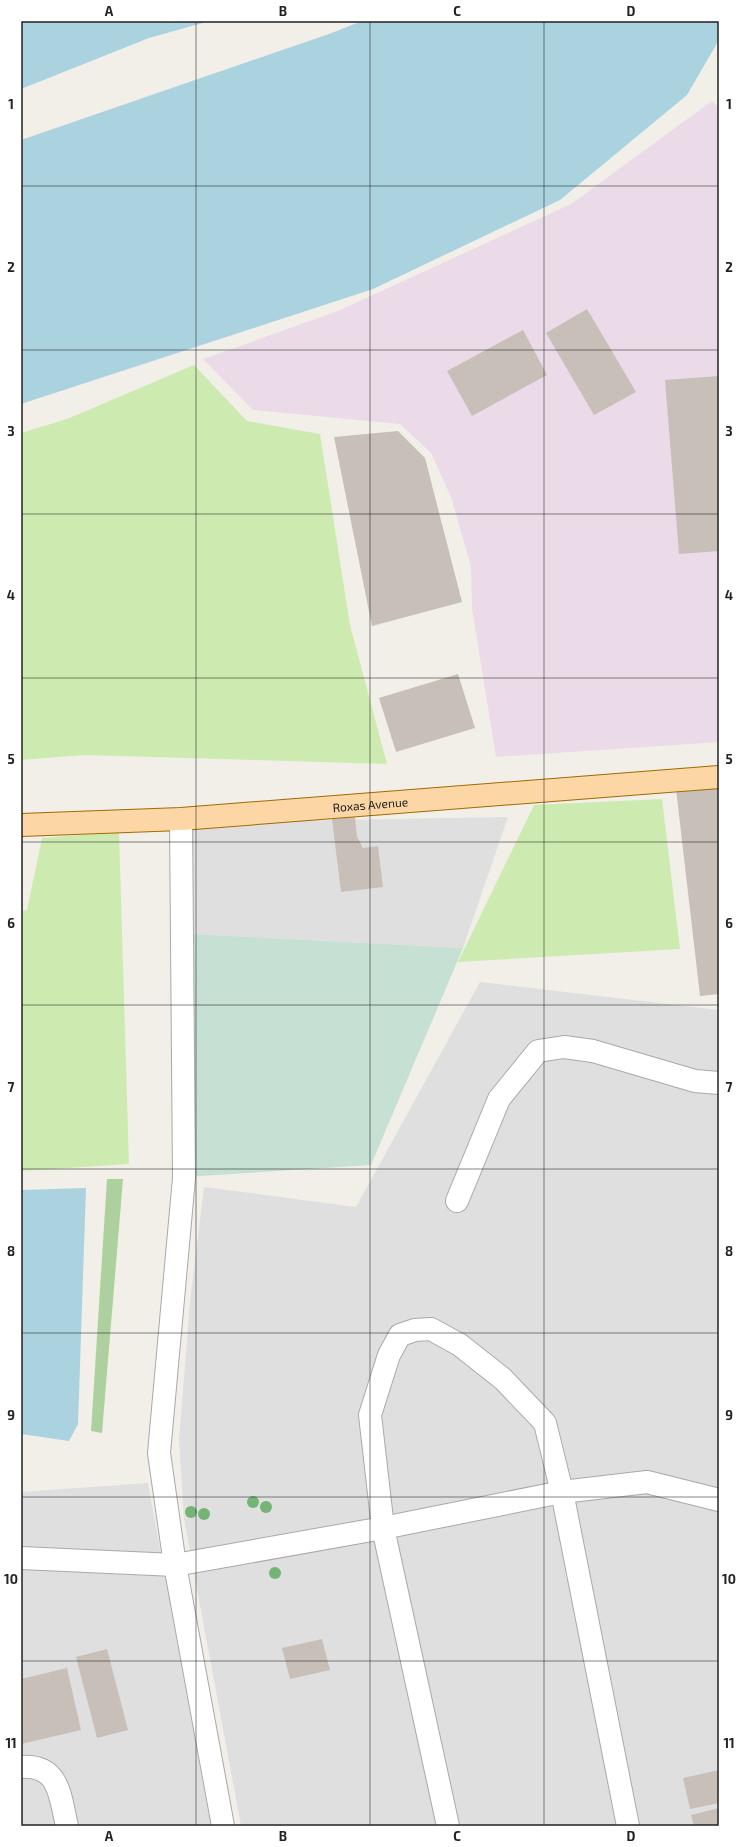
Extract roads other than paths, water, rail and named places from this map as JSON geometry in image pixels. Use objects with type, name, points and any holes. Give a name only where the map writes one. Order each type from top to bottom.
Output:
[{"type":"main road","name":"Roxas Avenue","points":[[21,825],[181,819],[719,778]]},
{"type":"street","points":[[181,819],[184,1178],[159,1453],[175,1565],[223,1826]]},
{"type":"street","points":[[457,1201],[499,1099],[538,1051],[564,1047],[593,1051],[695,1081],[719,1082]]},
{"type":"street","points":[[448,1826],[383,1528],[370,1415],[388,1355],[400,1335],[414,1330],[431,1329],[460,1345],[503,1379],[545,1423],[562,1492],[628,1826]]},
{"type":"street","points":[[21,1558],[175,1565],[383,1528],[562,1492],[647,1482],[719,1500]]},
{"type":"street","points":[[21,1766],[34,1766],[45,1771],[54,1779],[59,1790],[67,1826]]},
{"type":"water","points":[[21,21],[210,21],[149,38],[21,89]]},
{"type":"water","points":[[362,21],[719,21],[719,40],[687,95],[560,200],[373,289],[21,404],[21,140],[329,34]]},
{"type":"water","points":[[86,1188],[78,1424],[69,1441],[21,1434],[21,1190]]}]
